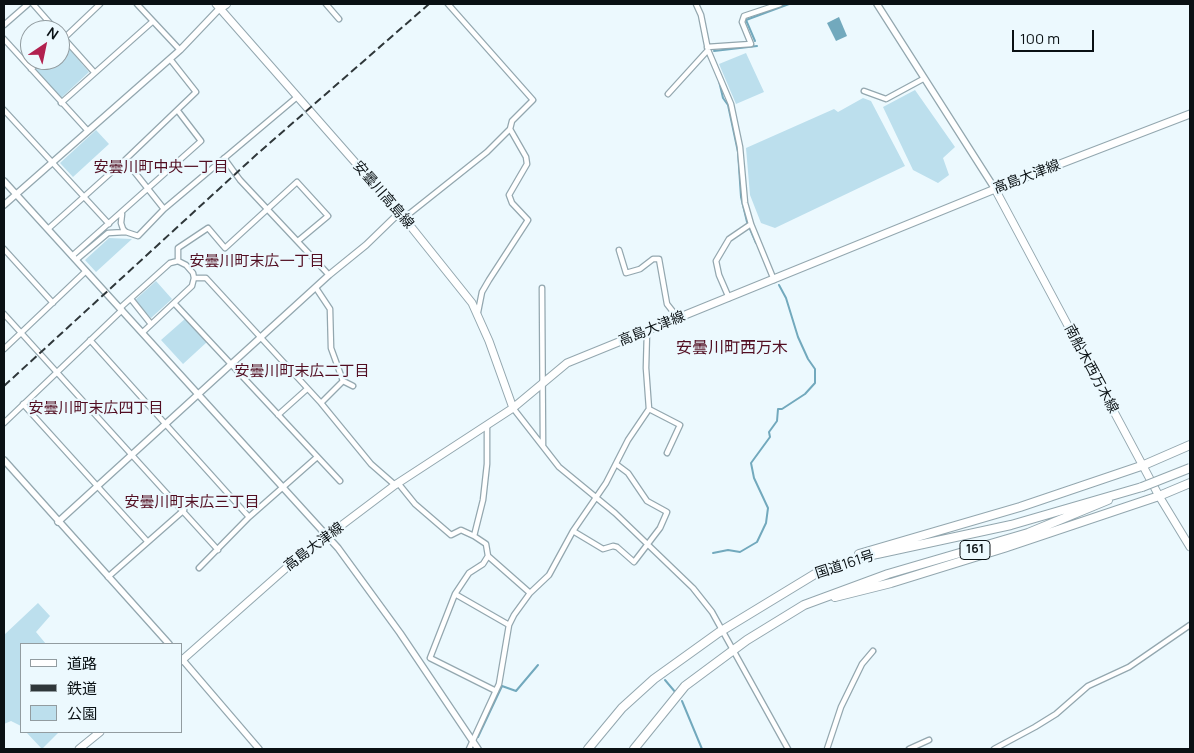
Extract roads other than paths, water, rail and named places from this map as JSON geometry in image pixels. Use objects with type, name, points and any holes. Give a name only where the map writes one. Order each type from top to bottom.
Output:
[{"type":"highway","points":[[836,565],[877,547],[1020,506],[1144,465],[1190,445]]},
{"type":"highway","name":"国道161号","points":[[588,749],[622,708],[642,689],[723,630],[802,580],[836,565],[1011,525],[1126,492],[1190,468]]},
{"type":"highway","points":[[821,598],[828,599],[891,583],[1159,496],[1190,483]]},
{"type":"highway","name":"国道161号","points":[[634,749],[685,686],[733,649],[781,619],[821,598],[888,574],[1028,533],[1091,509],[1126,492]]},
{"type":"main road","name":"安曇川高島線","points":[[221,5],[297,97],[402,216],[478,312],[513,408]]},
{"type":"main road","name":"高島大津線","points":[[182,659],[293,562],[397,484],[513,408],[567,363],[994,189],[1190,114]]},
{"type":"main road","name":"南船木西万木線","points":[[994,189],[1159,496],[1190,547]]},
{"type":"main road","points":[[79,749],[99,733]]},
{"type":"street","points":[[4,26],[28,4]]},
{"type":"street","points":[[32,4],[47,20]]},
{"type":"street","points":[[70,30],[100,4]]},
{"type":"street","points":[[137,4],[180,50]]},
{"type":"street","points":[[326,4],[339,19]]},
{"type":"street","points":[[58,522],[329,275],[402,216],[474,164],[510,129],[512,121],[533,100],[448,4]]},
{"type":"street","points":[[696,4],[701,14],[708,49],[731,104],[740,147],[745,203],[751,224],[774,280]]},
{"type":"street","points":[[668,94],[708,49],[751,44],[742,22],[744,16],[780,4]]},
{"type":"street","points":[[877,4],[994,189]]},
{"type":"street","points":[[4,205],[180,50],[221,5]]},
{"type":"street","points":[[61,103],[152,22]]},
{"type":"street","points":[[4,39],[20,57]]},
{"type":"street","points":[[70,47],[94,72]]},
{"type":"street","points":[[48,229],[178,111],[196,92],[170,59]]},
{"type":"street","points":[[32,70],[88,131]]},
{"type":"street","points":[[864,91],[886,99],[923,78]]},
{"type":"street","points":[[74,258],[108,233],[126,232],[138,236],[164,209],[297,97]]},
{"type":"street","points":[[4,110],[108,224]]},
{"type":"street","points":[[74,258],[108,224],[122,214],[201,141],[178,111]]},
{"type":"street","points":[[478,312],[486,286],[528,220],[512,203],[509,195],[527,164],[526,157],[510,129]]},
{"type":"street","points":[[224,158],[268,210],[329,275]]},
{"type":"street","points":[[125,160],[164,209]]},
{"type":"street","points":[[4,181],[328,537],[389,618],[478,749]]},
{"type":"street","points":[[178,261],[178,248],[208,228],[225,248],[297,182],[328,216],[298,241]]},
{"type":"street","points":[[122,214],[121,223],[126,232]]},
{"type":"street","points":[[729,298],[719,275],[716,261],[729,239],[751,224]]},
{"type":"street","points":[[4,249],[53,303]]},
{"type":"street","points":[[619,250],[626,273],[640,269],[653,258],[659,259],[667,304],[678,318]]},
{"type":"street","points":[[4,423],[51,379],[56,370],[90,340],[170,262],[178,261],[186,265],[194,278],[192,286],[143,332]]},
{"type":"street","points":[[4,349],[86,271]]},
{"type":"street","points":[[194,278],[206,278],[261,336],[307,390],[321,403],[371,464],[397,484],[415,504],[451,535],[461,530],[486,544],[488,556],[530,593]]},
{"type":"street","points":[[316,288],[330,310],[331,348],[343,381],[352,386]]},
{"type":"street","points":[[542,288],[543,448]]},
{"type":"street","points":[[131,299],[151,324]]},
{"type":"street","points":[[174,302],[316,458],[340,481]]},
{"type":"street","points":[[4,314],[131,456],[184,510],[218,550]]},
{"type":"street","points":[[468,749],[496,691],[507,648],[509,625],[530,593],[549,575],[573,530],[597,496],[628,440],[649,409],[646,368],[647,331]]},
{"type":"street","points":[[90,340],[249,518]]},
{"type":"street","points":[[321,403],[343,381]]},
{"type":"street","points":[[278,416],[307,390]]},
{"type":"street","points":[[23,404],[148,541]]},
{"type":"street","points":[[513,408],[543,448],[569,476],[597,496],[693,588],[712,612],[723,630],[788,749]]},
{"type":"street","points":[[649,409],[680,425],[667,453]]},
{"type":"street","points":[[474,536],[483,500],[487,464],[486,426]]},
{"type":"street","points":[[199,568],[249,518],[316,458]]},
{"type":"street","points":[[4,460],[168,643]]},
{"type":"street","points":[[573,530],[603,548],[617,547],[634,562],[660,528],[667,512],[647,501],[628,473],[616,464]]},
{"type":"street","points":[[108,577],[184,510]]},
{"type":"street","points":[[488,556],[483,564],[469,573],[455,594],[430,658],[496,691]]},
{"type":"street","points":[[455,594],[509,625]]},
{"type":"street","points":[[994,749],[1056,714],[1088,686],[1129,667],[1190,624]]},
{"type":"street","points":[[827,749],[842,707],[862,664],[873,651]]},
{"type":"street","points":[[182,659],[259,749]]},
{"type":"street","points":[[909,749],[929,740]]},
{"type":"waterway","points":[[755,41],[746,20],[789,4]]},
{"type":"waterway","points":[[714,51],[757,46]]},
{"type":"waterway","points":[[719,81],[723,98],[728,105],[738,152],[741,197],[747,222]]},
{"type":"waterway","points":[[750,229],[756,243]]},
{"type":"waterway","points":[[713,553],[728,550],[740,552],[757,542],[766,523],[768,508],[754,478],[751,463],[770,437],[769,432],[777,421],[778,409],[782,409],[805,394],[815,383],[815,369],[798,337],[786,298],[779,285]]},
{"type":"waterway","points":[[478,737],[502,686],[516,691],[538,665]]},
{"type":"waterway","points":[[665,680],[676,693]]},
{"type":"waterway","points":[[682,701],[702,749]]},
{"type":"railway","points":[[4,386],[256,155],[429,4]]},
{"type":"district","name":"安曇川町中央一丁目","points":[[161,168]]},
{"type":"district","name":"安曇川町末広一丁目","points":[[257,262]]},
{"type":"district","name":"安曇川町西万木","points":[[732,349]]},
{"type":"district","name":"安曇川町末広二丁目","points":[[302,372]]},
{"type":"district","name":"安曇川町末広四丁目","points":[[96,409]]},
{"type":"district","name":"安曇川町末広三丁目","points":[[192,503]]}]
